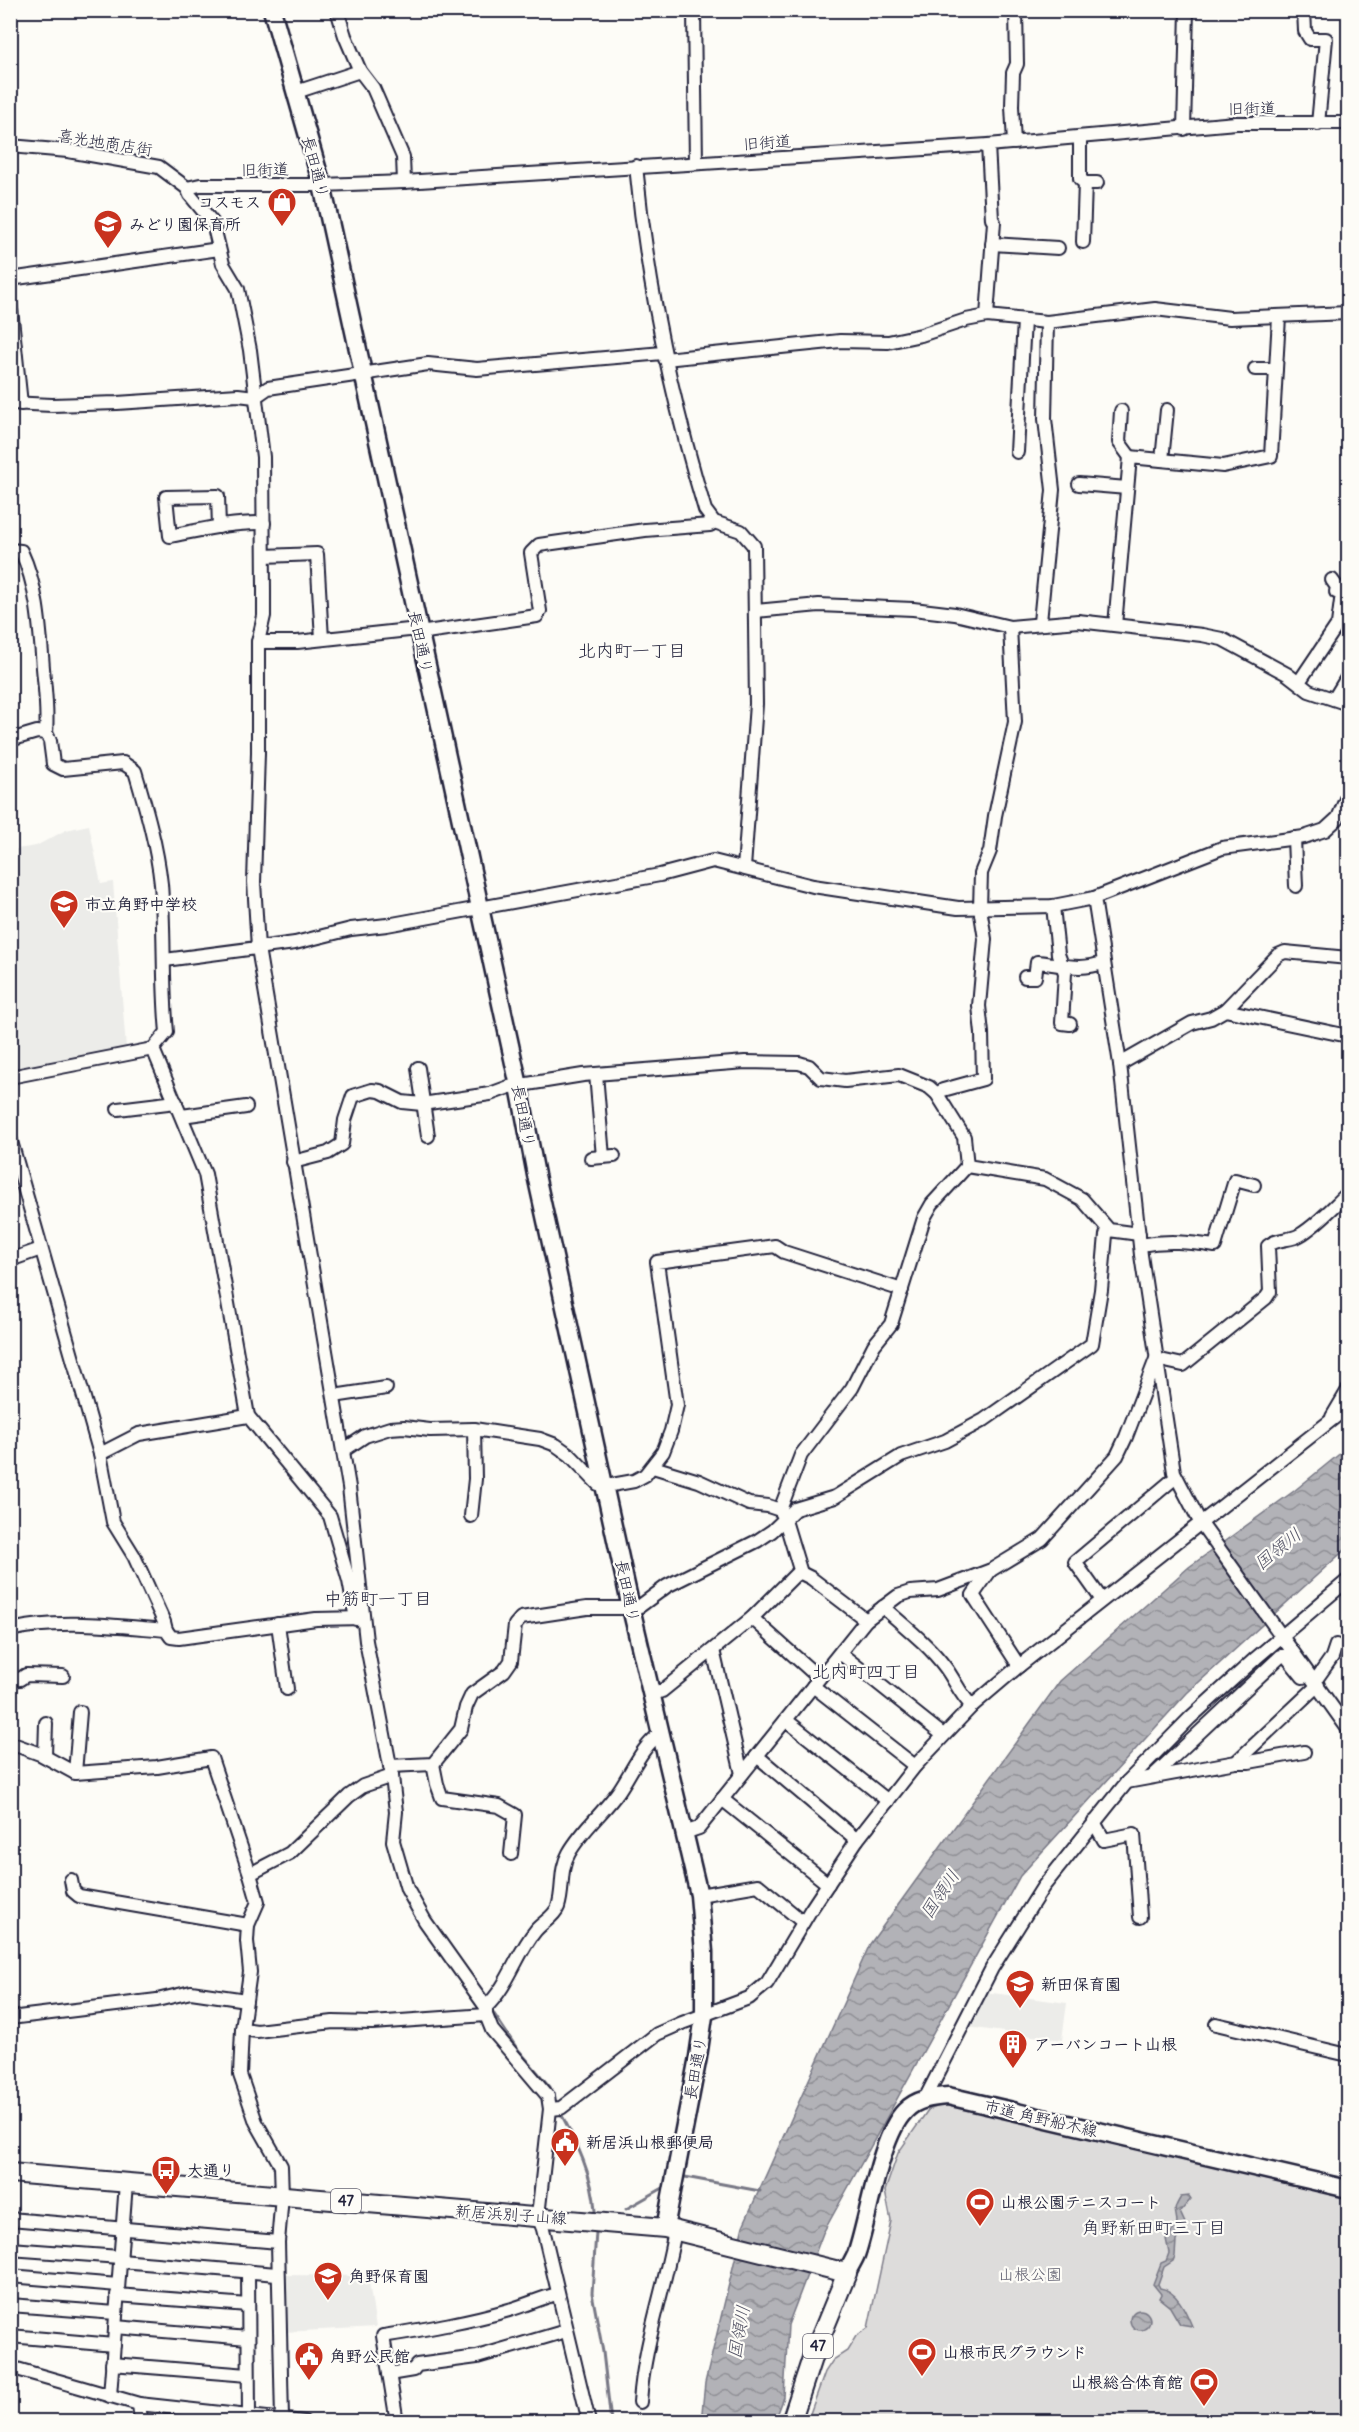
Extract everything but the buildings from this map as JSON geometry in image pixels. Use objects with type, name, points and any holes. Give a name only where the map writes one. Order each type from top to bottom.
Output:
[{"type":"main road","name":"新居浜別子山線","points":[[10,2173],[538,2216],[674,2230],[847,2273]]},
{"type":"main road","name":"47","points":[[791,2421],[812,2358],[847,2273]]},
{"type":"street","name":"長田通り","points":[[272,10],[322,185],[631,1608],[699,1895],[704,1952],[704,2016],[674,2230]]},
{"type":"street","points":[[337,10],[360,71],[373,88],[403,157],[404,182]]},
{"type":"street","points":[[694,10],[696,163]]},
{"type":"street","points":[[1014,143],[1012,106],[1019,79],[1011,27],[1016,10]]},
{"type":"street","points":[[1184,129],[1187,10]]},
{"type":"street","points":[[1304,10],[1305,31],[1310,39],[1326,39],[1318,124]]},
{"type":"street","points":[[296,92],[360,71]]},
{"type":"street","name":"旧街道","points":[[187,188],[200,185],[404,182],[988,145],[1236,123],[1348,123]]},
{"type":"street","points":[[1080,138],[1080,179],[1091,183],[1088,235]]},
{"type":"street","points":[[987,316],[994,222],[988,145]]},
{"type":"street","name":"喜光地商店街","points":[[10,146],[68,151],[159,167],[187,188],[213,223],[223,264],[238,289],[250,350],[263,457],[264,616],[258,642],[258,753],[254,882],[258,948],[344,1450],[362,1587],[360,1618]]},
{"type":"street","points":[[636,166],[641,222],[664,356],[676,410],[698,488],[705,510],[714,522],[741,531],[754,546],[756,704],[744,868]]},
{"type":"street","points":[[992,244],[1058,248]]},
{"type":"street","points":[[10,279],[219,249]]},
{"type":"street","points":[[10,299],[16,404],[117,403],[238,395],[255,398],[268,388],[428,364],[477,369],[840,341],[888,342],[987,316],[1047,322],[1155,309],[1230,318],[1348,313]]},
{"type":"street","points":[[1130,457],[1223,466],[1271,456],[1279,317]]},
{"type":"street","points":[[1017,452],[1024,320]]},
{"type":"street","points":[[1040,622],[1053,490],[1046,419],[1047,322]]},
{"type":"street","points":[[1255,369],[1276,369]]},
{"type":"street","points":[[1162,460],[1167,410]]},
{"type":"street","points":[[1115,625],[1130,457],[1119,442],[1121,411]]},
{"type":"street","points":[[1078,484],[1127,488]]},
{"type":"street","points":[[219,527],[218,496],[166,497],[170,536],[219,527],[240,522],[264,523]]},
{"type":"street","points":[[258,642],[297,642],[419,631],[537,616],[540,610],[531,553],[539,545],[645,530],[710,525],[714,522]]},
{"type":"street","points":[[10,550],[21,551],[30,569],[35,592],[43,660],[46,733],[50,741],[53,764],[63,769],[123,763],[135,771],[148,816],[161,882],[165,960],[163,994],[167,1032],[153,1049],[10,1077]]},
{"type":"street","points":[[264,556],[317,554],[322,639]]},
{"type":"street","points":[[1299,682],[1338,624],[1342,593],[1336,592],[1337,587],[1332,580]]},
{"type":"street","points":[[756,611],[819,605],[913,609],[955,614],[1010,627],[1040,622],[1078,621],[1222,639],[1299,682],[1309,692],[1348,704]]},
{"type":"street","points":[[937,1094],[943,1090],[983,1079],[979,1006],[985,939],[980,908],[981,873],[990,851],[994,816],[1016,722],[1010,627]]},
{"type":"street","points":[[1334,699],[1348,676]]},
{"type":"street","points":[[10,740],[37,732],[46,733]]},
{"type":"street","points":[[165,960],[295,943],[351,929],[387,925],[660,875],[714,861],[813,886],[958,909],[1053,906],[1094,898],[1221,848],[1297,837],[1325,830],[1338,818],[1348,794]]},
{"type":"street","points":[[1297,837],[1300,886]]},
{"type":"street","points":[[1094,898],[1120,1064],[1139,1239],[1176,1477],[1202,1525],[1281,1632],[1315,1685],[1348,1729]]},
{"type":"street","points":[[1053,906],[1058,954],[1065,973],[1062,1023],[1070,1024]]},
{"type":"street","points":[[1120,1064],[1192,1023],[1211,1018],[1226,1010],[1278,955],[1285,952],[1348,958]]},
{"type":"street","points":[[1025,976],[1035,977],[1037,962],[1092,968],[1104,962]]},
{"type":"street","points":[[1226,1010],[1348,1036]]},
{"type":"street","points":[[153,1049],[205,1174],[248,1416],[330,1516],[360,1618],[391,1771],[396,1812],[393,1841],[406,1889],[486,2011],[492,2030],[548,2096],[550,2109],[538,2216],[589,2421]]},
{"type":"street","points":[[250,1874],[266,1868],[290,1853],[349,1796],[363,1786],[391,1771],[433,1764],[461,1729],[466,1707],[472,1694],[504,1671],[511,1660],[515,1625],[521,1618],[587,1608],[640,1606],[667,1586],[757,1541],[772,1531],[782,1514],[801,1455],[852,1389],[874,1345],[891,1324],[924,1218],[932,1204],[967,1166],[964,1137],[937,1094],[929,1087],[898,1075],[845,1081],[821,1077],[809,1066],[799,1063],[734,1063],[596,1074],[422,1104],[402,1102],[381,1091],[372,1090],[353,1096],[347,1112],[342,1144],[328,1153],[293,1162]]},
{"type":"street","points":[[418,1068],[428,1136]]},
{"type":"street","points":[[596,1074],[594,1118],[603,1157]]},
{"type":"street","points":[[118,1109],[176,1102]]},
{"type":"street","points":[[182,1116],[246,1107]]},
{"type":"street","points":[[10,1138],[100,1454],[113,1522],[134,1556],[171,1637],[179,1638],[316,1619],[360,1618]]},
{"type":"street","points":[[967,1166],[1045,1179],[1082,1199],[1109,1230],[1139,1239],[1186,1241],[1215,1246],[1235,1180],[1254,1185]]},
{"type":"street","points":[[1156,1359],[1184,1365],[1266,1298],[1270,1292],[1268,1246],[1273,1242],[1298,1236],[1316,1223],[1348,1192]]},
{"type":"street","points":[[782,1514],[842,1493],[901,1456],[945,1441],[984,1420],[1092,1344],[1101,1290],[1106,1235],[1109,1230]]},
{"type":"street","points":[[344,1450],[365,1436],[390,1428],[474,1429],[540,1439],[556,1445],[570,1455],[598,1484],[606,1486],[634,1481],[653,1467],[663,1452],[677,1405],[657,1262],[775,1246],[784,1252],[902,1290]]},
{"type":"street","points":[[10,1260],[41,1249]]},
{"type":"street","points":[[684,1833],[699,1828],[866,1620],[898,1596],[910,1592],[938,1590],[991,1570],[1042,1539],[1117,1456],[1156,1359]]},
{"type":"street","points":[[334,1396],[386,1389]]},
{"type":"street","points":[[1331,1421],[1332,1415],[1348,1390]]},
{"type":"street","points":[[550,2109],[561,2108],[657,2034],[749,1998],[767,1983],[803,1922],[857,1840],[915,1766],[972,1706],[1019,1666],[1202,1525],[1348,1407]]},
{"type":"street","points":[[100,1454],[139,1434],[248,1416]]},
{"type":"street","points":[[471,1516],[475,1479],[474,1429]]},
{"type":"street","points":[[653,1467],[699,1481],[748,1504],[768,1506],[782,1514],[801,1573]]},
{"type":"street","points":[[1102,1600],[1075,1562],[1176,1477]]},
{"type":"street","points":[[991,1570],[973,1595],[1019,1666]]},
{"type":"street","points":[[652,1695],[662,1691],[752,1618],[795,1575],[801,1573],[811,1578],[866,1620]]},
{"type":"street","points":[[847,2273],[856,2254],[885,2149],[896,2122],[906,2109],[925,2099],[993,1968],[1043,1887],[1127,1782],[1190,1718],[1281,1632],[1348,1581]]},
{"type":"street","points":[[883,1607],[936,1656],[963,1698],[972,1706]]},
{"type":"street","points":[[752,1618],[816,1682],[915,1766]]},
{"type":"street","points":[[278,1624],[287,1689]]},
{"type":"street","points":[[10,1630],[43,1625],[166,1630]]},
{"type":"street","points":[[1236,1762],[1315,1685],[1332,1657],[1336,1645]]},
{"type":"street","points":[[713,1650],[742,1774]]},
{"type":"street","points":[[840,1653],[943,1736]]},
{"type":"street","points":[[1152,1777],[1281,1656],[1286,1656],[1315,1685]]},
{"type":"street","points":[[10,1680],[20,1679],[26,1675],[63,1676]]},
{"type":"street","points":[[75,1773],[80,1712]]},
{"type":"street","points":[[786,1720],[888,1802]]},
{"type":"street","points":[[45,1756],[46,1723]]},
{"type":"street","points":[[242,2029],[257,2031],[333,2022],[372,2024],[486,2011],[508,1980],[521,1952],[536,1930],[558,1906],[563,1868],[568,1855],[617,1792],[650,1741],[661,1733]]},
{"type":"street","points":[[10,1743],[45,1756],[75,1773],[157,1767],[211,1758],[258,1902],[248,1925],[250,1972],[242,2029],[240,2075],[256,2122],[281,2166],[283,2176],[277,2274],[282,2419]]},
{"type":"street","points":[[1127,1782],[1304,1752]]},
{"type":"street","points":[[757,1756],[857,1840]]},
{"type":"street","points":[[433,1764],[436,1784],[442,1798],[491,1804],[515,1815],[511,1854]]},
{"type":"street","points":[[722,1799],[828,1884]]},
{"type":"street","points":[[1094,1822],[1104,1840],[1134,1834],[1140,1917]]},
{"type":"street","points":[[70,1880],[73,1891],[79,1896],[248,1925]]},
{"type":"street","points":[[699,1895],[758,1886],[803,1922]]},
{"type":"street","points":[[10,2018],[157,2000],[190,1992],[246,2000]]},
{"type":"street","points":[[1216,2024],[1348,2055]]},
{"type":"street","name":"市道 角野船木線","points":[[925,2099],[948,2096],[1348,2189]]},
{"type":"street","points":[[110,2396],[126,2183]]},
{"type":"street","points":[[10,2219],[278,2242]]},
{"type":"street","points":[[640,2402],[646,2355],[669,2265],[674,2230]]},
{"type":"street","points":[[10,2249],[277,2274]]},
{"type":"street","points":[[248,2271],[249,2416]]},
{"type":"street","points":[[10,2276],[248,2304]]},
{"type":"street","points":[[397,2421],[383,2336],[433,2328],[500,2312],[557,2294]]},
{"type":"street","points":[[10,2305],[116,2313]]},
{"type":"street","points":[[115,2327],[248,2338]]},
{"type":"street","points":[[390,2374],[413,2370],[417,2365],[477,2357],[566,2331]]},
{"type":"street","points":[[10,2336],[114,2345]]},
{"type":"street","points":[[112,2364],[248,2375]]},
{"type":"street","points":[[10,2367],[139,2404],[231,2418],[249,2416],[304,2421]]},
{"type":"street","points":[[139,2404],[141,2421]]},
{"type":"shaded area","name":"市立角野中学校","points":[[89,825],[101,884],[113,882],[126,1048],[11,1071],[10,850],[36,846],[66,830]]},
{"type":"shaded area","name":"新田保育園","points":[[985,1992],[1067,2003],[1062,2040],[968,2027],[973,2020],[970,2017]]},
{"type":"shaded area","name":"角野保育園","points":[[284,2275],[368,2276],[376,2327],[284,2332]]},
{"type":"green space","name":"山根公園","points":[[945,2104],[1348,2197],[1348,2421],[807,2422],[825,2372],[833,2360],[847,2351],[856,2336],[868,2328],[891,2221],[885,2191],[898,2153],[928,2110]]},
{"type":"water","name":"国領川","points":[[1348,1447],[1348,1547],[1187,1693],[1020,1876],[823,2233],[788,2325],[784,2397],[775,2421],[701,2422],[705,2383],[743,2226],[870,1944],[1060,1681],[1189,1567],[1294,1491]]},
{"type":"water","points":[[1189,2196],[1191,2199],[1180,2212],[1185,2223],[1176,2241],[1175,2256],[1173,2261],[1164,2267],[1158,2284],[1160,2288],[1176,2297],[1192,2326],[1180,2324],[1170,2307],[1159,2298],[1161,2294],[1153,2284],[1161,2263],[1166,2261],[1169,2253],[1166,2239],[1177,2225],[1176,2206],[1181,2197]]},
{"type":"water","points":[[1140,2310],[1147,2313],[1150,2320],[1147,2327],[1140,2330],[1133,2327],[1130,2320],[1133,2313]]},
{"type":"waterway","points":[[494,2014],[516,2047],[550,2087],[555,2101]]},
{"type":"waterway","points":[[560,2112],[583,2160],[591,2185],[595,2211]]},
{"type":"waterway","points":[[685,2177],[760,2191]]},
{"type":"waterway","points":[[626,2209],[663,2188]]},
{"type":"waterway","points":[[596,2232],[592,2293],[603,2352],[611,2422]]},
{"type":"place","name":"コスモス","points":[[282,228]]},
{"type":"place","name":"みどり園保育所","points":[[108,250]]},
{"type":"place","name":"市立角野中学校","points":[[64,930]]},
{"type":"place","name":"新田保育園","points":[[1020,2010]]},
{"type":"place","name":"アーバンコート山根","points":[[1013,2070]]},
{"type":"place","name":"新居浜山根郵便局","points":[[565,2168]]},
{"type":"place","name":"大通り","points":[[166,2196]]},
{"type":"place","name":"山根公園テニスコート","points":[[980,2228]]},
{"type":"place","name":"角野保育園","points":[[328,2302]]},
{"type":"place","name":"山根市民グラウンド","points":[[922,2378]]},
{"type":"place","name":"角野公民館","points":[[309,2382]]},
{"type":"place","name":"山根総合体育館","points":[[1204,2408]]},
{"type":"district","name":"北内町一丁目","points":[[632,651]]},
{"type":"district","name":"中筋町一丁目","points":[[378,1599]]},
{"type":"district","name":"北内町四丁目","points":[[866,1672]]},
{"type":"district","name":"角野新田町三丁目","points":[[1154,2228]]}]
